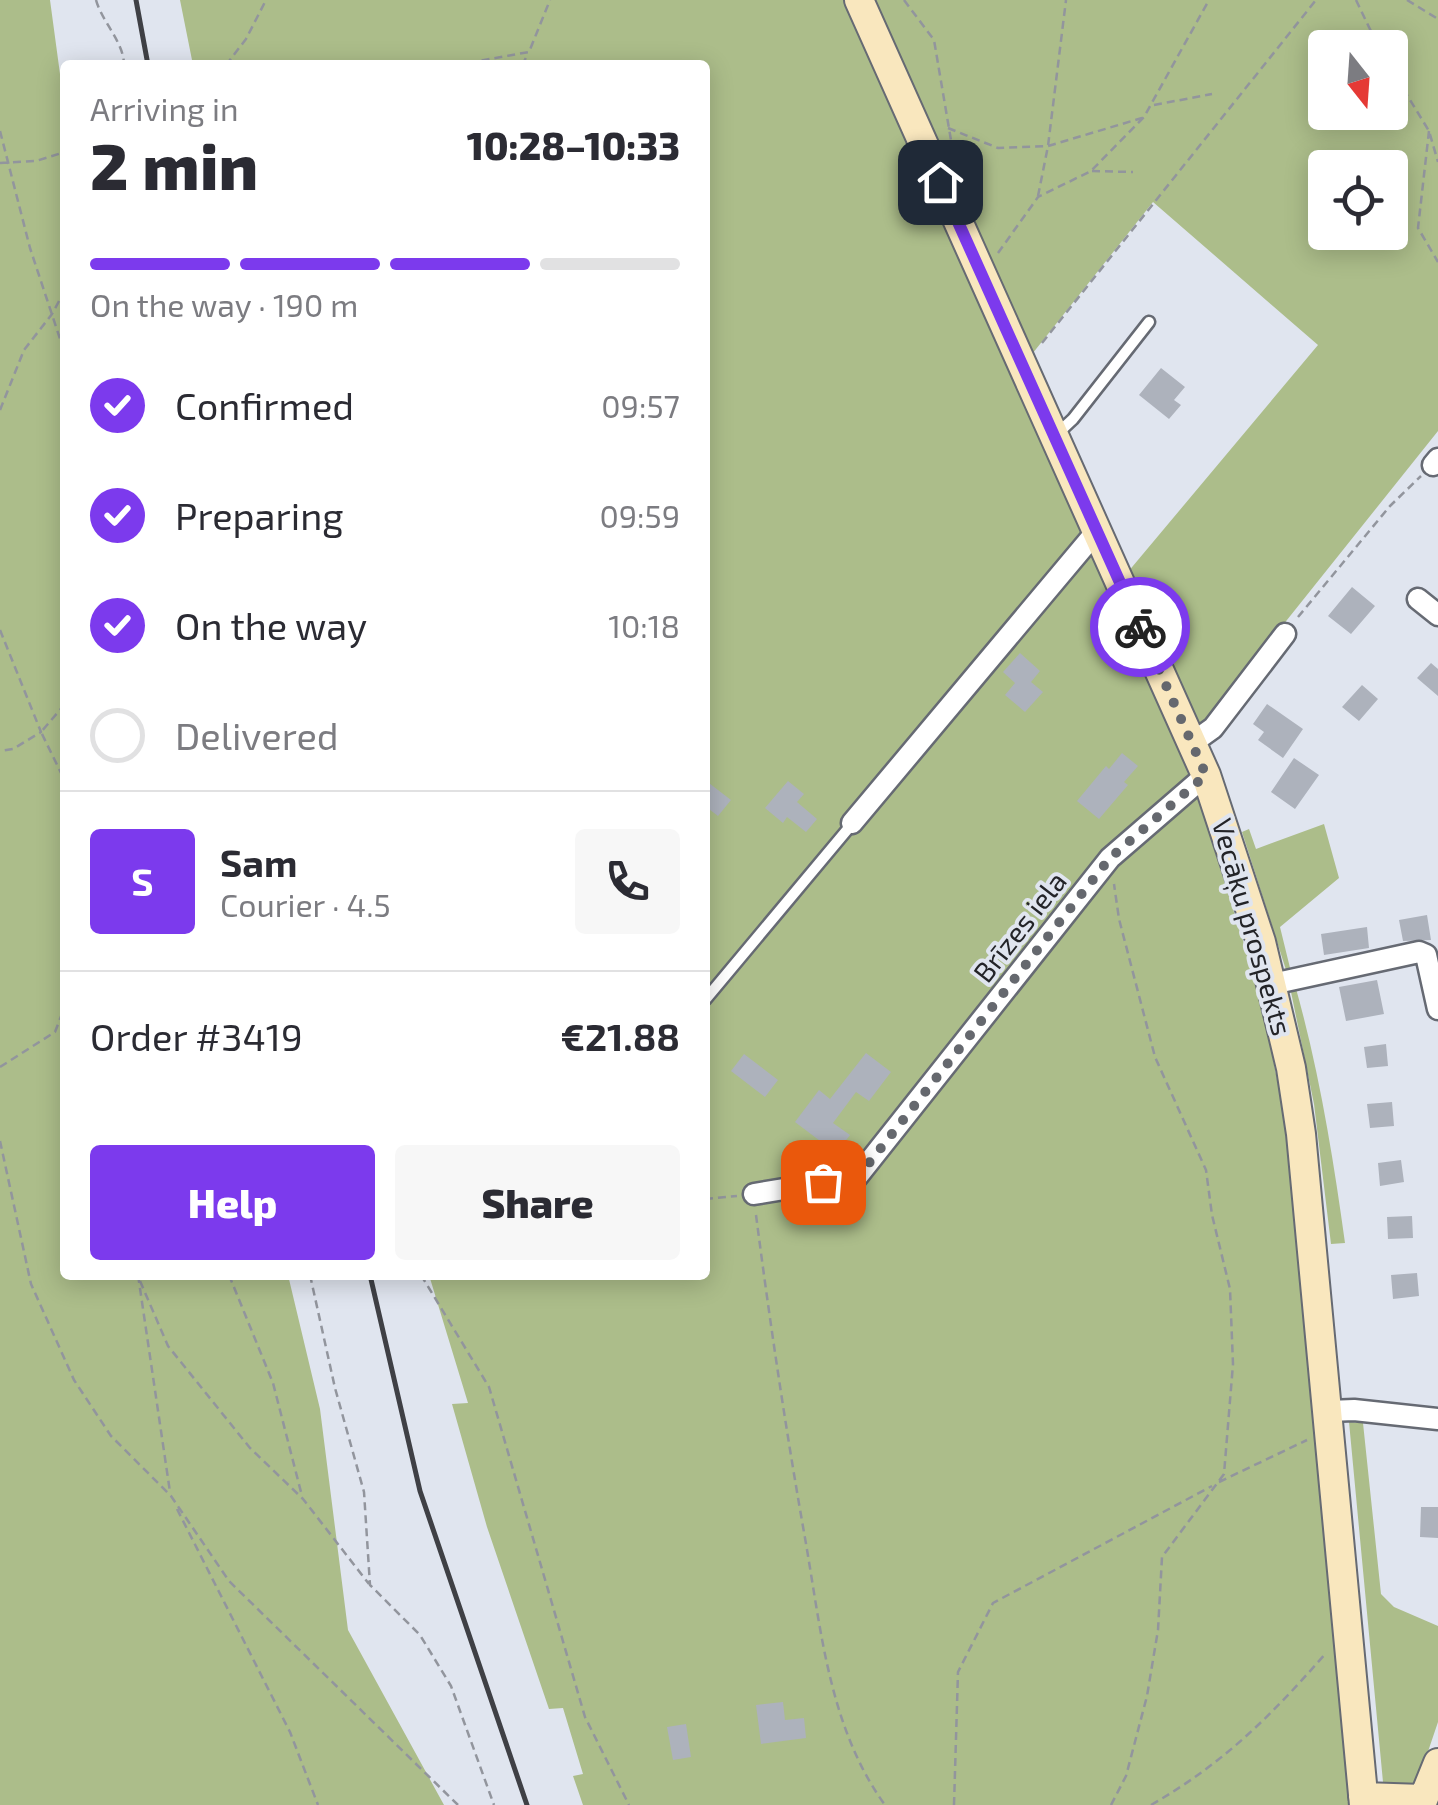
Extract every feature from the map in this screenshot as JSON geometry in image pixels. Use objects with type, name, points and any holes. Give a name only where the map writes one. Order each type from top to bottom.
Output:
[{"type":"main road","name":"Vecāķu prospekts","points":[[858,0],[1206,775],[1262,942],[1291,1068],[1301,1134],[1364,1801]]},
{"type":"main road","points":[[1364,1801],[1422,1802],[1438,1763]]},
{"type":"street","points":[[852,823],[1096,532]]},
{"type":"street","points":[[1418,599],[1438,615]]},
{"type":"street","points":[[1192,743],[1213,728],[1284,634]]},
{"type":"street","name":"Brīzes iela","points":[[754,1194],[858,1177],[1110,858],[1206,775]]},
{"type":"street","points":[[1272,984],[1419,952],[1426,955],[1438,1009]]},
{"type":"street","points":[[1330,1421],[1354,1410],[1438,1419]]},
{"type":"lane","points":[[1053,436],[1073,420],[1149,322]]},
{"type":"lane","points":[[710,994],[852,823]]},
{"type":"path","points":[[96,0],[124,60]]},
{"type":"path","points":[[230,60],[266,0]]},
{"type":"path","points":[[524,60],[550,0]]},
{"type":"path","points":[[904,0],[934,40],[956,166]]},
{"type":"path","points":[[992,263],[1038,198],[1066,0]]},
{"type":"path","points":[[1038,198],[1091,171],[1144,117],[1209,0]]},
{"type":"path","points":[[1042,343],[1316,0]]},
{"type":"path","points":[[1356,0],[1370,30]]},
{"type":"path","points":[[1407,0],[1438,19]]},
{"type":"path","points":[[484,60],[528,52]]},
{"type":"path","points":[[1153,106],[1212,94]]},
{"type":"path","points":[[1408,97],[1428,130],[1438,162]]},
{"type":"path","points":[[948,128],[998,148],[1048,146],[1144,117]]},
{"type":"path","points":[[1428,130],[1418,228],[1438,262]]},
{"type":"path","points":[[0,131],[60,339]]},
{"type":"path","points":[[0,164],[36,161],[60,154]]},
{"type":"path","points":[[1091,171],[1133,172]]},
{"type":"path","points":[[0,410],[24,350],[60,299]]},
{"type":"path","points":[[1284,634],[1390,506],[1435,462]]},
{"type":"path","points":[[0,630],[60,771]]},
{"type":"path","points":[[0,751],[13,749],[41,732],[60,710]]},
{"type":"path","points":[[1110,858],[1119,919],[1155,1058],[1206,1170],[1230,1289],[1233,1364],[1224,1474],[1162,1557],[1158,1630],[1147,1696],[1126,1776],[1111,1805]]},
{"type":"path","points":[[0,1067],[55,1032],[60,1019]]},
{"type":"path","points":[[0,1141],[31,1284],[74,1380],[111,1436],[170,1496],[229,1581],[458,1805]]},
{"type":"path","points":[[710,1198],[754,1194],[780,1400],[831,1685],[865,1777],[884,1805]]},
{"type":"path","points":[[139,1280],[170,1496],[290,1732],[318,1805]]},
{"type":"path","points":[[140,1280],[168,1346],[250,1448],[303,1499],[370,1585],[420,1636],[452,1686],[494,1805]]},
{"type":"path","points":[[231,1280],[272,1383],[303,1499]]},
{"type":"path","points":[[311,1280],[364,1492],[370,1585]]},
{"type":"path","points":[[424,1280],[490,1387],[585,1716],[629,1805]]},
{"type":"path","points":[[954,1805],[958,1672],[993,1603],[1330,1421]]},
{"type":"path","points":[[1151,1805],[1199,1777],[1277,1710],[1346,1629]]},
{"type":"green space","points":[[0,0],[50,0],[60,74],[60,1280],[289,1280],[320,1409],[348,1630],[444,1805],[0,1805]]},
{"type":"green space","points":[[180,0],[1438,0],[1438,431],[1183,750],[1261,998],[1288,1135],[1350,1805],[583,1805],[573,1776],[583,1774],[563,1708],[549,1709],[487,1527],[452,1404],[468,1403],[431,1280],[710,1280],[710,60],[192,60]],"holes":[[[1153,202],[1318,345],[1112,591],[1017,373]]]},
{"type":"green space","points":[[1324,824],[1339,878],[1280,927],[1291,972],[1287,973],[1242,832],[1249,829],[1256,849]]},
{"type":"green space","points":[[1295,985],[1325,1113],[1345,1243],[1331,1244],[1314,1104],[1290,987]]},
{"type":"green space","points":[[1349,1422],[1363,1423],[1381,1594],[1394,1607],[1438,1626],[1438,1722],[1417,1784],[1408,1787],[1383,1782]]},
{"type":"building","points":[[1161,368],[1185,387],[1174,400],[1181,405],[1169,419],[1139,395]]},
{"type":"building","points":[[1352,587],[1375,606],[1351,634],[1328,616]]},
{"type":"building","points":[[1020,653],[1040,671],[1031,682],[1043,692],[1025,712],[1005,695],[1015,683],[1003,672]]},
{"type":"building","points":[[1431,663],[1438,669],[1438,696],[1417,678]]},
{"type":"building","points":[[1362,685],[1378,699],[1359,721],[1342,707]]},
{"type":"building","points":[[1267,704],[1303,729],[1283,758],[1258,740],[1264,732],[1253,724]]},
{"type":"building","points":[[1122,753],[1138,766],[1124,782],[1128,785],[1099,819],[1077,801]]},
{"type":"building","points":[[1294,758],[1319,775],[1295,809],[1271,792]]},
{"type":"building","points":[[788,781],[804,794],[797,802],[817,819],[806,832],[787,817],[783,823],[765,808]]},
{"type":"building","points":[[710,784],[731,800],[718,816],[710,810]]},
{"type":"building","points":[[1427,915],[1431,940],[1403,941],[1399,920]]},
{"type":"building","points":[[1367,927],[1369,948],[1324,955],[1321,934]]},
{"type":"building","points":[[1377,980],[1384,1014],[1346,1021],[1339,987]]},
{"type":"building","points":[[1386,1044],[1388,1066],[1367,1068],[1364,1047]]},
{"type":"building","points":[[866,1053],[891,1072],[869,1101],[856,1092],[833,1123],[850,1135],[836,1153],[795,1122],[819,1090],[830,1099]]},
{"type":"building","points":[[744,1054],[778,1080],[765,1097],[731,1071]]},
{"type":"building","points":[[1392,1102],[1394,1126],[1370,1128],[1367,1104]]},
{"type":"building","points":[[1401,1160],[1404,1182],[1380,1186],[1378,1163]]},
{"type":"building","points":[[1412,1216],[1413,1238],[1388,1239],[1387,1217]]},
{"type":"building","points":[[1417,1273],[1419,1296],[1393,1299],[1391,1275]]},
{"type":"building","points":[[1421,1507],[1438,1507],[1438,1538],[1420,1537]]},
{"type":"building","points":[[783,1702],[785,1720],[804,1718],[806,1738],[761,1744],[756,1705]]},
{"type":"building","points":[[686,1724],[691,1757],[673,1760],[667,1727]]},
{"type":"railway","points":[[136,0],[147,60]]},
{"type":"railway","points":[[371,1280],[420,1491],[527,1805]]},
{"type":"way so far","points":[[823,1182],[858,1177],[1110,858],[1206,775],[1140,627]]},
{"type":"route","points":[[940,182],[1140,627]]}]
